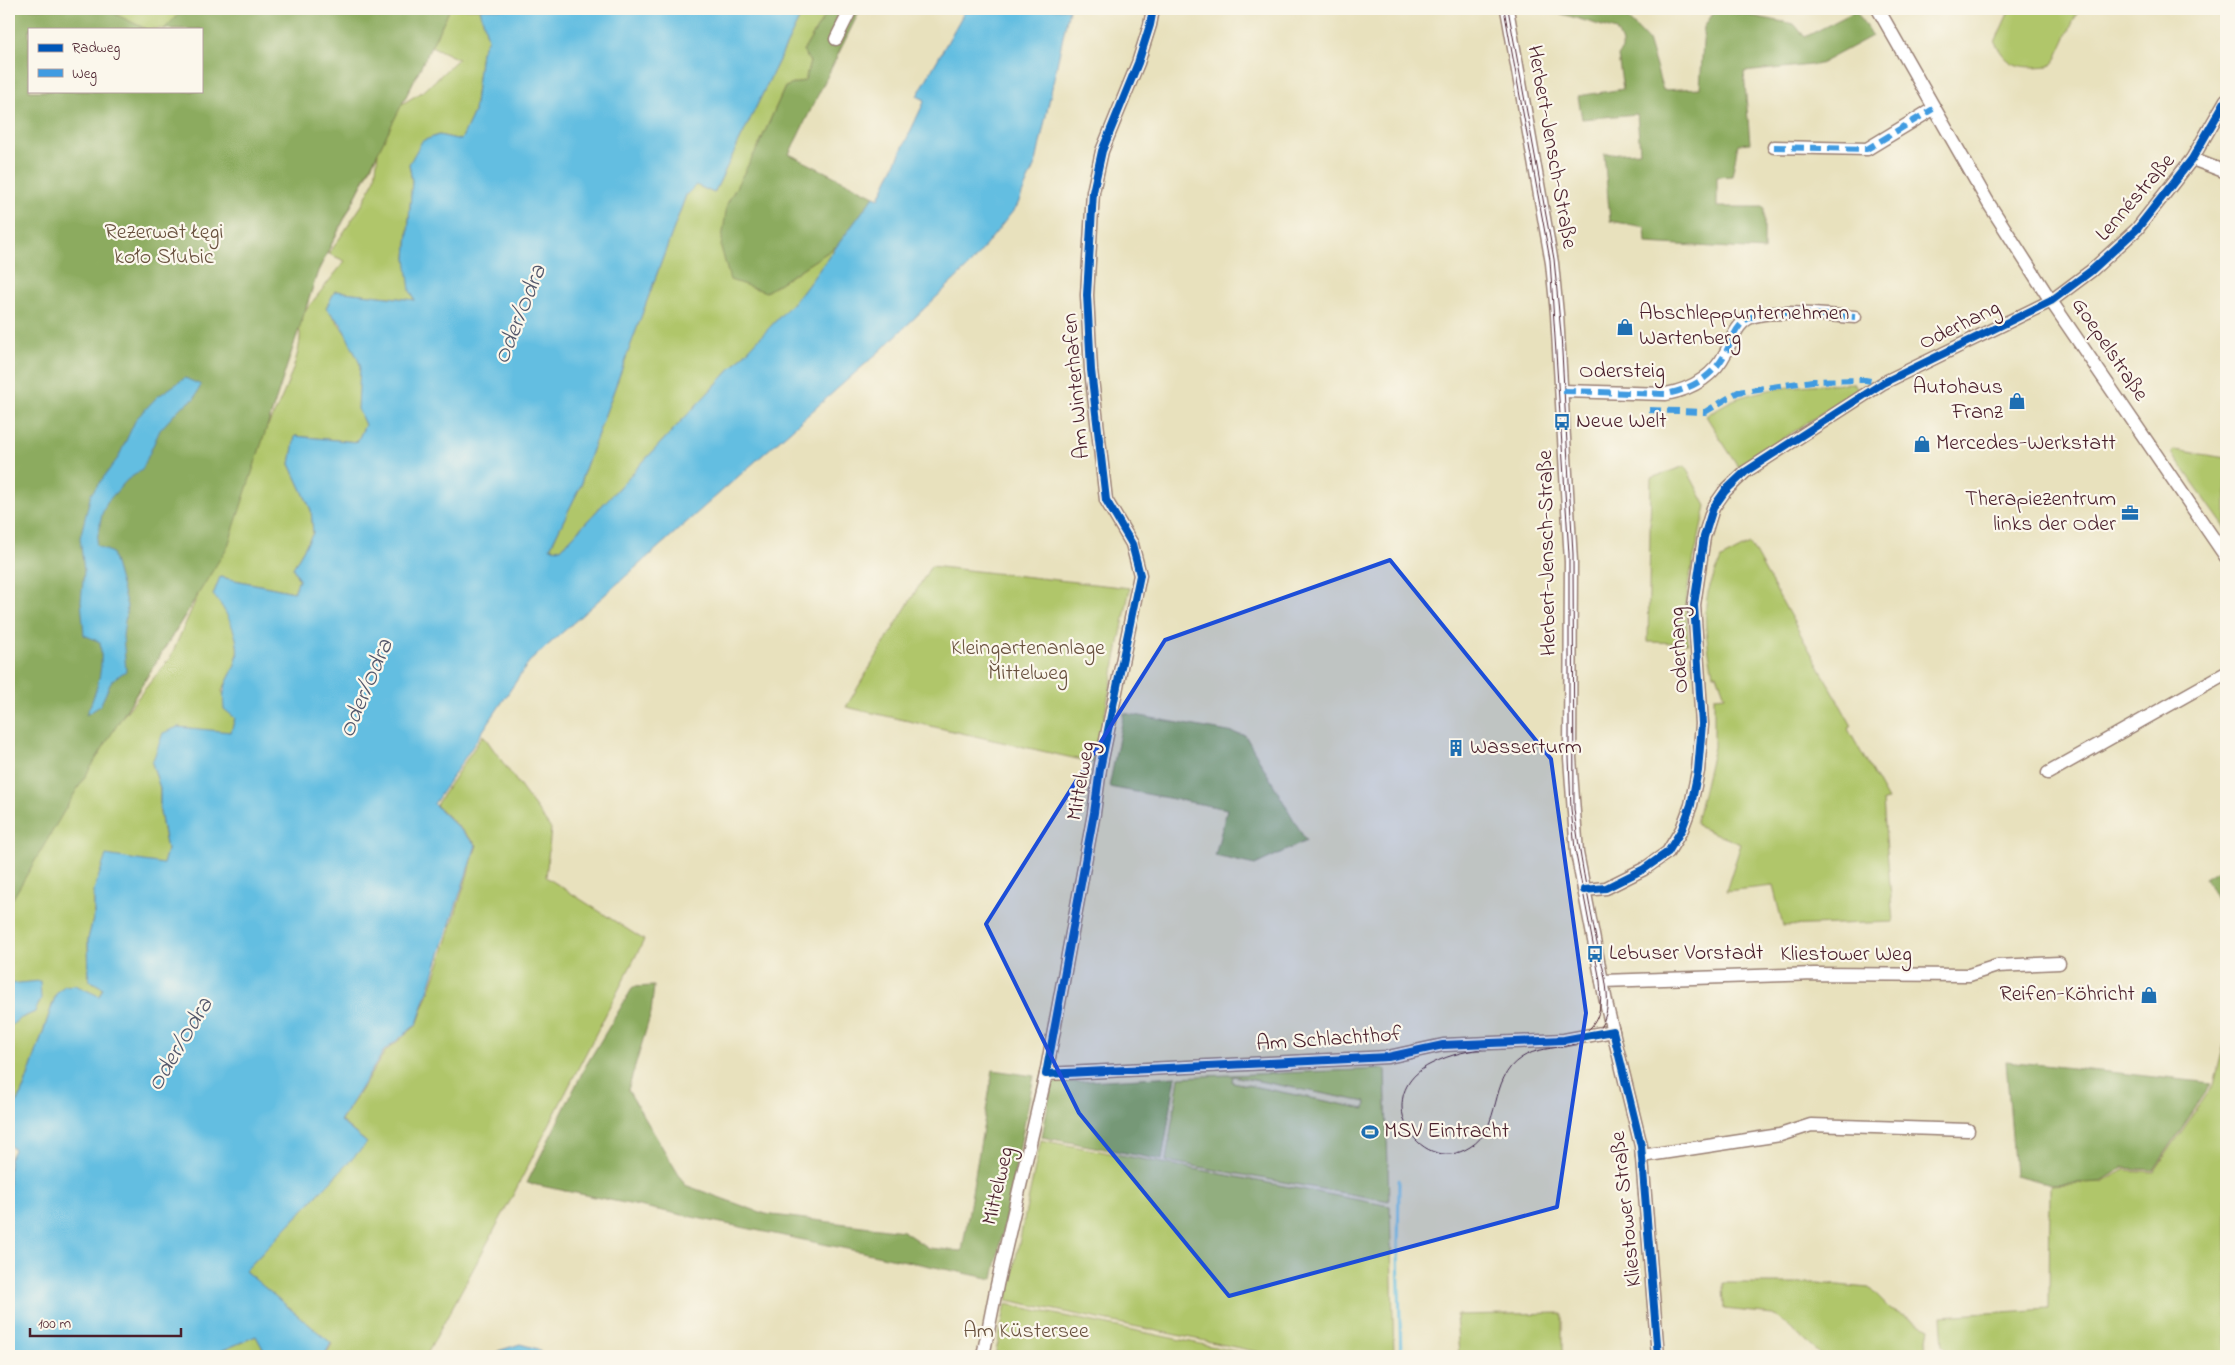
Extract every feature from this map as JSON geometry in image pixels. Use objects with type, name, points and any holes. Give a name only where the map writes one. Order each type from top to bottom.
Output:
[{"type":"street","points":[[836,38],[851,9]]},
{"type":"street","name":"Am Winterhafen","points":[[1106,500],[1091,370],[1087,295],[1093,192],[1102,151],[1138,63],[1150,25],[1152,9]]},
{"type":"street","name":"Herbert-Jensch-Straße","points":[[1506,9],[1552,263],[1563,391],[1572,562],[1570,758],[1573,816],[1584,890]]},
{"type":"street","name":"Goepelstraße","points":[[1878,9],[1933,109],[1989,204],[2052,301],[2226,557]]},
{"type":"street","name":"Lennéstraße","points":[[2052,301],[2091,272],[2132,234],[2192,159],[2226,100]]},
{"type":"street","points":[[1774,147],[1867,149],[1933,109]]},
{"type":"street","points":[[2192,159],[2226,172]]},
{"type":"street","name":"Oderhang","points":[[1584,890],[1606,888],[1644,869],[1668,852],[1682,829],[1698,770],[1702,724],[1694,605],[1696,587],[1704,537],[1713,508],[1725,491],[1745,472],[1883,383],[2052,301]]},
{"type":"street","name":"Odersteig","points":[[1563,391],[1666,394],[1683,390],[1712,372],[1725,354],[1735,332],[1743,322],[1752,317],[1771,314],[1856,317]]},
{"type":"street","name":"Mittelweg","points":[[983,1356],[997,1286],[1046,1074],[1094,813],[1100,769],[1140,575],[1132,544],[1106,500]]},
{"type":"street","points":[[2048,773],[2226,673]]},
{"type":"street","name":"Kliestower Straße","points":[[1584,890],[1602,981],[1642,1156],[1658,1356]]},
{"type":"street","name":"Kliestower Weg","points":[[1602,981],[1814,974],[1969,975],[1997,966],[2059,963]]},
{"type":"street","name":"Am Schlachthof","points":[[1046,1074],[1388,1057],[1443,1045],[1564,1040],[1613,1030]]},
{"type":"street","points":[[1642,1156],[1780,1135],[1811,1125],[1968,1130]]},
{"type":"highlighted area","points":[[1390,560],[1551,759],[1586,1013],[1557,1207],[1229,1296],[1079,1113],[986,924],[1165,640]]},
{"type":"green space","name":"Rezerwat Łęgi koło Słubic","points":[[9,9],[480,9],[488,39],[481,52],[474,112],[461,140],[439,135],[409,164],[412,181],[406,258],[415,300],[335,291],[326,308],[346,334],[358,357],[361,372],[359,407],[365,425],[357,442],[295,436],[290,464],[311,510],[313,533],[293,568],[299,580],[294,592],[220,577],[213,595],[223,607],[231,623],[237,648],[235,664],[222,691],[235,718],[231,733],[178,727],[152,763],[160,788],[160,812],[167,850],[163,864],[94,890],[94,915],[88,939],[89,980],[103,987],[99,996],[56,994],[25,1085],[9,1120],[9,1027],[19,1019],[35,1012],[9,984]],"holes":[[[431,46],[458,59],[425,90],[402,104]],[[378,153],[375,178],[362,205],[329,254],[345,261],[305,311],[318,271]],[[299,328],[300,337],[295,363],[284,393],[267,427]],[[197,596],[170,658],[123,716]]]},
{"type":"green space","name":"Rezerwat Łęgi koło Słubic","points":[[9,9],[105,9],[144,28],[28,28],[28,92],[202,92],[202,28],[165,28],[184,9],[450,9],[318,271],[228,546],[73,796],[9,905]]},
{"type":"green space","points":[[804,9],[829,9],[803,51],[810,62],[805,81],[785,87],[759,145],[766,292],[837,246],[802,293],[561,549],[550,548],[582,483],[582,477],[686,195],[696,185],[714,193]]},
{"type":"green space","points":[[829,9],[852,9],[859,12],[789,154],[874,196],[837,246],[766,292],[730,280],[721,247],[727,204],[759,145],[785,87],[805,80],[810,62],[803,51]]},
{"type":"green space","points":[[1551,9],[1589,9],[1623,14],[1648,40],[1663,90],[1700,88],[1704,27],[1716,9],[1794,24],[1805,37],[1856,11],[1872,36],[1820,64],[1744,72],[1750,143],[1738,144],[1732,176],[1717,177],[1717,207],[1764,207],[1764,250],[1646,243],[1645,227],[1610,221],[1604,154],[1640,152],[1637,114],[1582,119],[1578,96],[1623,89],[1618,56],[1622,50],[1621,40],[1616,30],[1552,11]]},
{"type":"green space","points":[[2010,9],[2079,9],[2056,59],[2050,66],[2031,67],[2017,65],[2000,51],[1995,42]]},
{"type":"green space","points":[[1853,383],[1858,389],[1739,468],[1706,416],[1734,400],[1770,390],[1798,386]]},
{"type":"green space","points":[[2175,450],[2226,458],[2226,529],[2172,453]]},
{"type":"green space","points":[[1685,466],[1706,506],[1689,580],[1686,606],[1688,643],[1648,642],[1651,478]]},
{"type":"green space","points":[[1750,544],[1852,726],[1848,729],[1888,800],[1883,801],[1893,922],[1783,926],[1773,886],[1726,891],[1741,844],[1699,827],[1696,823],[1714,747],[1714,697],[1725,696],[1717,674],[1713,674],[1706,633],[1706,602],[1721,559]]},
{"type":"green space","name":"Kleingartenanlage Mittelweg","points":[[931,566],[1130,588],[1095,763],[846,707]]},
{"type":"green space","points":[[1124,713],[1245,735],[1306,841],[1255,865],[1215,856],[1227,809],[1109,787]]},
{"type":"green space","points":[[483,735],[551,829],[546,877],[644,940],[510,1201],[426,1356],[325,1356],[332,1344],[245,1271],[367,1143],[341,1121],[385,1052],[417,1025],[441,959],[477,845],[436,805]]},
{"type":"green space","points":[[2226,865],[2226,919],[2205,878]]},
{"type":"green space","points":[[654,986],[651,1013],[628,1090],[685,1185],[765,1214],[903,1231],[928,1248],[962,1251],[993,1070],[1034,1076],[993,1279],[527,1183],[585,1067],[633,987]]},
{"type":"green space","points":[[2226,1037],[2226,1356],[1953,1356],[1943,1346],[1941,1316],[2049,1309],[2050,1185],[2102,1182],[2125,1170],[2154,1172],[2214,1084]]},
{"type":"green space","points":[[2006,1061],[2212,1083],[2154,1170],[2123,1168],[2100,1182],[2051,1184],[2015,1175]]},
{"type":"green space","points":[[1385,1069],[1389,1201],[1166,1161],[1179,1077]],"holes":[[[1233,1076],[1366,1102],[1365,1109],[1232,1082]]]},
{"type":"green space","points":[[1176,1076],[1162,1160],[1042,1137],[1052,1083]]},
{"type":"green space","points":[[1041,1140],[1390,1206],[1394,1356],[1278,1356],[1007,1300]]},
{"type":"green space","points":[[1723,1283],[1818,1283],[1869,1288],[1891,1310],[1930,1328],[1925,1356],[1823,1356],[1773,1314],[1724,1309]]},
{"type":"green space","name":"Am Küstersee","points":[[1006,1304],[1259,1356],[995,1356]]},
{"type":"green space","points":[[1562,1313],[1562,1356],[1459,1356],[1456,1315]]},
{"type":"green space","points":[[256,1336],[267,1356],[209,1356]]},
{"type":"water","name":"Oder/Odra","points":[[480,9],[804,9],[714,193],[696,185],[686,195],[582,477],[582,483],[550,548],[561,549],[802,293],[874,196],[879,198],[925,100],[917,96],[966,9],[1069,9],[1036,162],[1017,206],[971,264],[881,350],[529,662],[434,804],[476,845],[417,1024],[384,1051],[340,1121],[367,1143],[245,1271],[331,1343],[324,1356],[267,1356],[256,1336],[209,1356],[9,1356],[9,1159],[14,1150],[9,1144],[9,1120],[25,1085],[56,994],[64,986],[75,985],[99,996],[103,988],[89,980],[88,939],[94,915],[94,890],[106,855],[163,864],[167,850],[160,812],[160,788],[152,763],[163,733],[178,727],[231,732],[235,718],[224,709],[223,699],[225,686],[235,665],[238,650],[231,624],[218,600],[213,595],[220,577],[294,592],[299,580],[293,568],[313,533],[311,510],[290,464],[295,436],[357,442],[365,425],[358,409],[360,364],[341,324],[326,308],[335,291],[415,300],[410,291],[406,258],[412,181],[409,164],[422,141],[439,135],[461,140],[474,112],[481,52],[488,39]]},
{"type":"water","points":[[185,378],[201,385],[194,399],[180,408],[160,430],[142,470],[127,480],[107,502],[102,514],[96,545],[112,553],[127,606],[123,636],[126,671],[112,680],[100,706],[86,715],[96,689],[101,662],[100,642],[84,635],[81,601],[84,571],[80,538],[91,494],[118,458],[136,419],[157,397]]},
{"type":"water","points":[[40,981],[41,999],[35,1012],[19,1019],[9,1027],[9,984]]},
{"type":"water","points":[[520,1344],[538,1349],[543,1356],[496,1356],[498,1351]]},
{"type":"waterway","points":[[1399,1180],[1398,1251],[1401,1356]]},
{"type":"tram line","points":[[1504,9],[1550,260],[1569,554],[1569,758],[1571,809],[1575,849],[1601,993],[1595,1021],[1583,1034],[1573,1039],[1561,1043],[1478,1049],[1446,1057],[1431,1064],[1413,1078],[1403,1095],[1402,1112],[1408,1129],[1419,1143],[1434,1152],[1451,1154],[1470,1147],[1487,1128],[1499,1090],[1511,1067],[1521,1058],[1532,1052],[1570,1045],[1592,1037],[1600,1028],[1607,1006],[1605,977],[1587,891],[1574,809],[1573,554],[1561,334],[1554,259],[1508,9]]},
{"type":"marked path","points":[[1774,147],[1867,149],[1933,109]]},
{"type":"marked path","points":[[1563,391],[1666,394],[1676,392],[1693,385],[1709,375],[1721,360],[1738,329],[1749,318],[1771,313],[1855,317]]},
{"type":"marked path","points":[[1649,410],[1705,412],[1738,392],[1812,381],[1865,380],[1883,383]]},
{"type":"cycle path","points":[[1153,9],[1138,63],[1102,151],[1093,192],[1087,295],[1091,370],[1106,500],[1132,544],[1140,575],[1100,769],[1094,813],[1046,1074],[1388,1057],[1443,1045],[1564,1040],[1613,1031],[1641,1146],[1658,1356]]},
{"type":"cycle path","points":[[1584,890],[1606,888],[1644,869],[1668,852],[1682,829],[1691,805],[1698,771],[1702,724],[1694,605],[1704,537],[1713,508],[1725,491],[1745,472],[1883,383],[2051,301],[2091,271],[2137,229],[2192,159],[2226,100]]},
{"type":"place","name":"Abschleppunternehmen Wartenberg","points":[[1625,327]]},
{"type":"place","name":"Autohaus Franz","points":[[2017,401]]},
{"type":"place","name":"Neue Welt","points":[[1562,422]]},
{"type":"place","name":"Mercedes-Werkstatt","points":[[1922,444]]},
{"type":"place","name":"Therapiezentrum links der Oder","points":[[2130,513]]},
{"type":"place","name":"Wasserturm","points":[[1456,748]]},
{"type":"place","name":"Lebuser Vorstadt","points":[[1595,954]]},
{"type":"place","name":"Reifen-Köhricht","points":[[2149,995]]},
{"type":"place","name":"MSV Eintracht","points":[[1370,1132]]}]
